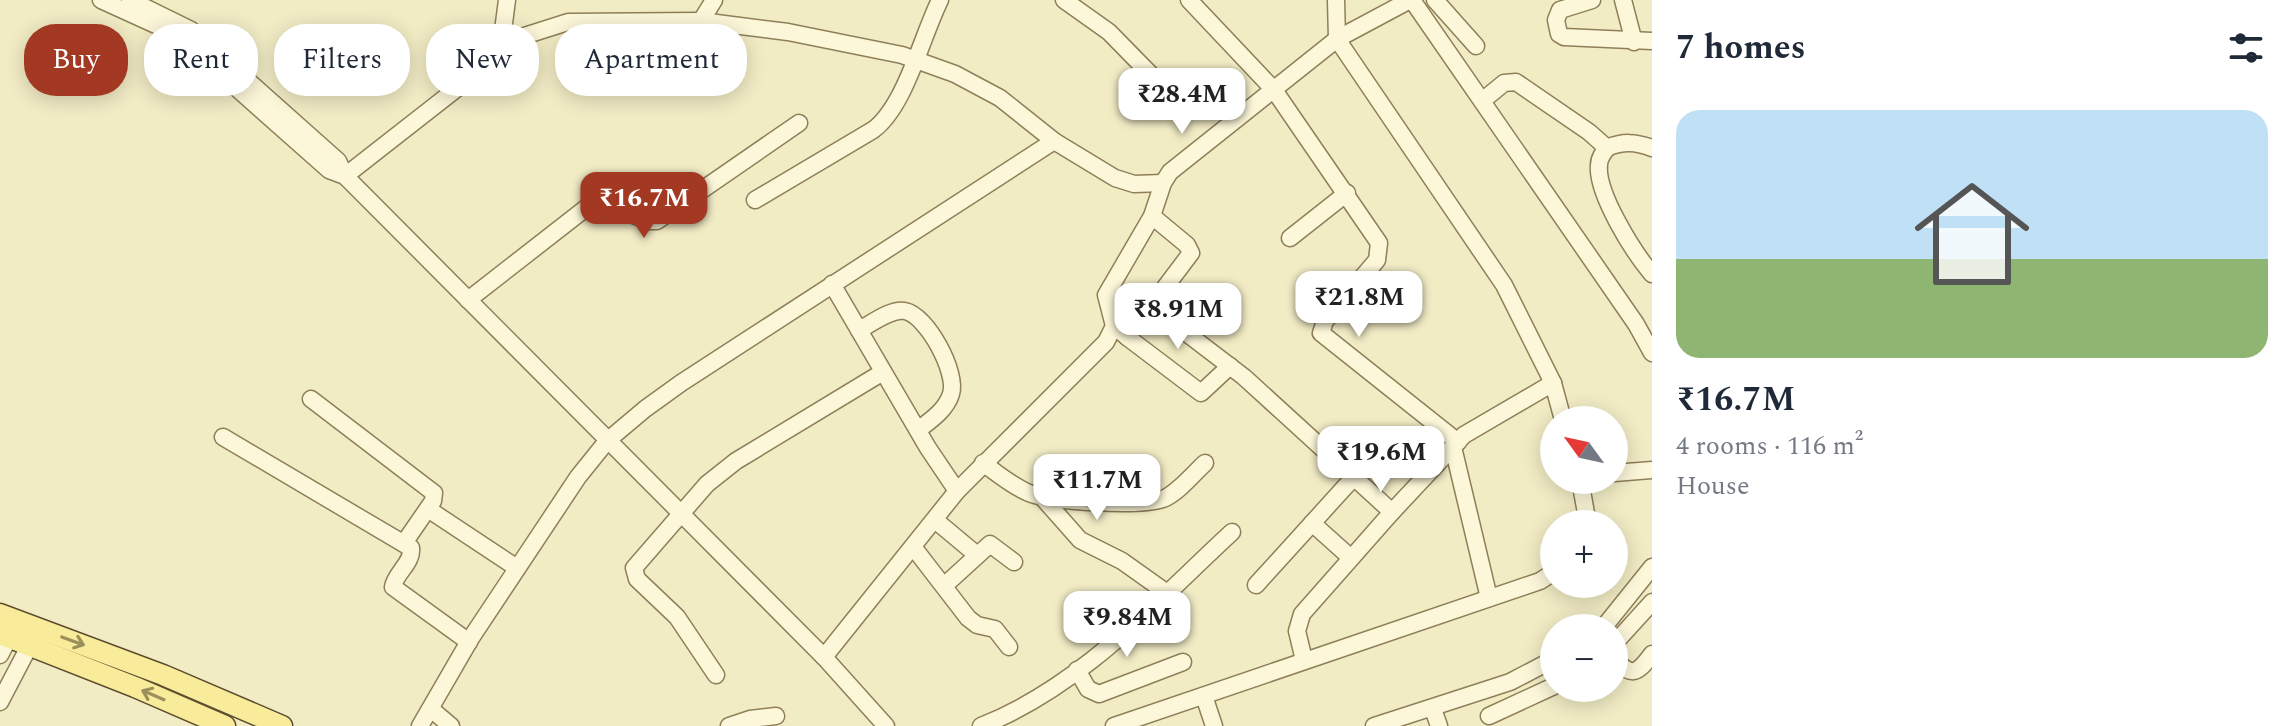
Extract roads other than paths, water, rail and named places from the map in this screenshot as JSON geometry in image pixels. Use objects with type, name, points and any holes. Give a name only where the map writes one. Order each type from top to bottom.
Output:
[{"type":"main road","points":[[6,633],[34,637],[163,675],[282,726]]},
{"type":"main road","points":[[34,637],[225,726]]},
{"type":"street","points":[[101,0],[167,30],[187,44],[329,170],[345,176]]},
{"type":"street","points":[[130,0],[191,30],[338,161],[345,176],[607,441],[682,512],[824,657],[886,726]]},
{"type":"street","points":[[504,24],[507,0]]},
{"type":"street","points":[[701,21],[714,0]]},
{"type":"street","points":[[755,200],[881,124],[916,60],[940,0]]},
{"type":"street","points":[[1064,0],[1109,32],[1159,83]]},
{"type":"street","points":[[1189,0],[1274,90],[1375,234],[1380,252],[1377,260],[1325,321],[1321,333],[1455,444],[1489,598]]},
{"type":"street","points":[[1230,366],[1201,393],[1120,332],[1106,295],[1152,216],[1163,183],[1180,162],[1337,39],[1411,0],[1636,324],[1652,353]]},
{"type":"street","points":[[1435,0],[1476,46]]},
{"type":"street","points":[[1592,0],[1560,10],[1556,20],[1559,34],[1564,37],[1652,41]]},
{"type":"street","points":[[1623,0],[1634,42]]},
{"type":"street","points":[[1331,3],[1337,39],[1504,285],[1553,383],[1559,406]]},
{"type":"street","points":[[539,31],[568,22],[701,21],[788,32],[916,60],[955,74],[1000,98],[1054,141],[1127,183],[1163,183]]},
{"type":"street","points":[[1482,101],[1504,83],[1516,82],[1607,148]]},
{"type":"street","points":[[345,176],[447,96]]},
{"type":"street","points":[[468,300],[586,208],[595,204],[607,206],[657,221],[799,123]]},
{"type":"street","points":[[420,726],[517,568],[578,477],[607,441],[681,383],[1054,141]]},
{"type":"street","points":[[1652,148],[1635,143],[1618,144],[1607,148],[1598,166],[1601,182],[1625,237],[1652,274]]},
{"type":"street","points":[[1290,238],[1347,193]]},
{"type":"street","points":[[824,657],[957,491],[1106,342],[1151,306],[1191,253],[1187,245],[1152,216]]},
{"type":"street","points":[[832,284],[957,491]]},
{"type":"street","points":[[1151,306],[1230,366],[1392,512]]},
{"type":"street","points":[[859,330],[894,312],[904,311],[914,315],[929,331],[952,370],[954,381],[948,401],[940,412],[918,430]]},
{"type":"street","points":[[716,675],[677,617],[635,574],[634,568],[707,484],[736,461],[883,372]]},
{"type":"street","points":[[1304,660],[1297,625],[1310,604],[1392,512],[1455,444],[1476,426],[1553,383]]},
{"type":"street","points":[[311,399],[432,490],[435,497],[404,543]]},
{"type":"street","points":[[223,437],[404,543],[413,552],[392,583],[393,587],[469,642]]},
{"type":"street","points":[[983,463],[1019,488],[1042,497],[1126,505],[1168,496],[1205,463]]},
{"type":"street","points":[[1628,472],[1652,470]]},
{"type":"street","points":[[1256,585],[1354,477]]},
{"type":"street","points":[[1042,497],[1080,540],[1122,561],[1167,593]]},
{"type":"street","points":[[428,509],[517,568]]},
{"type":"street","points":[[935,520],[977,555]]},
{"type":"street","points":[[1312,523],[1351,558]]},
{"type":"street","points":[[981,726],[1017,711],[1104,652],[1232,532]]},
{"type":"street","points":[[945,585],[990,544],[1014,562]]},
{"type":"street","points":[[914,548],[968,618],[977,625],[995,629],[1009,647]]},
{"type":"street","points":[[1614,614],[1652,567]]},
{"type":"street","points":[[1114,726],[1540,581]]},
{"type":"street","points":[[1628,629],[1652,602]]},
{"type":"street","points":[[0,702],[34,637]]},
{"type":"street","points":[[1628,672],[1639,670],[1652,654]]},
{"type":"street","points":[[1077,670],[1088,689],[1099,694],[1183,662]]},
{"type":"street","points":[[1374,726],[1510,682],[1540,666]]},
{"type":"street","points":[[1480,692],[1491,721],[1540,694]]},
{"type":"street","points":[[1204,696],[1214,726]]},
{"type":"street","points":[[431,709],[451,726]]},
{"type":"street","points":[[1433,709],[1439,726]]},
{"type":"street","points":[[729,726],[750,719],[776,716]]}]
